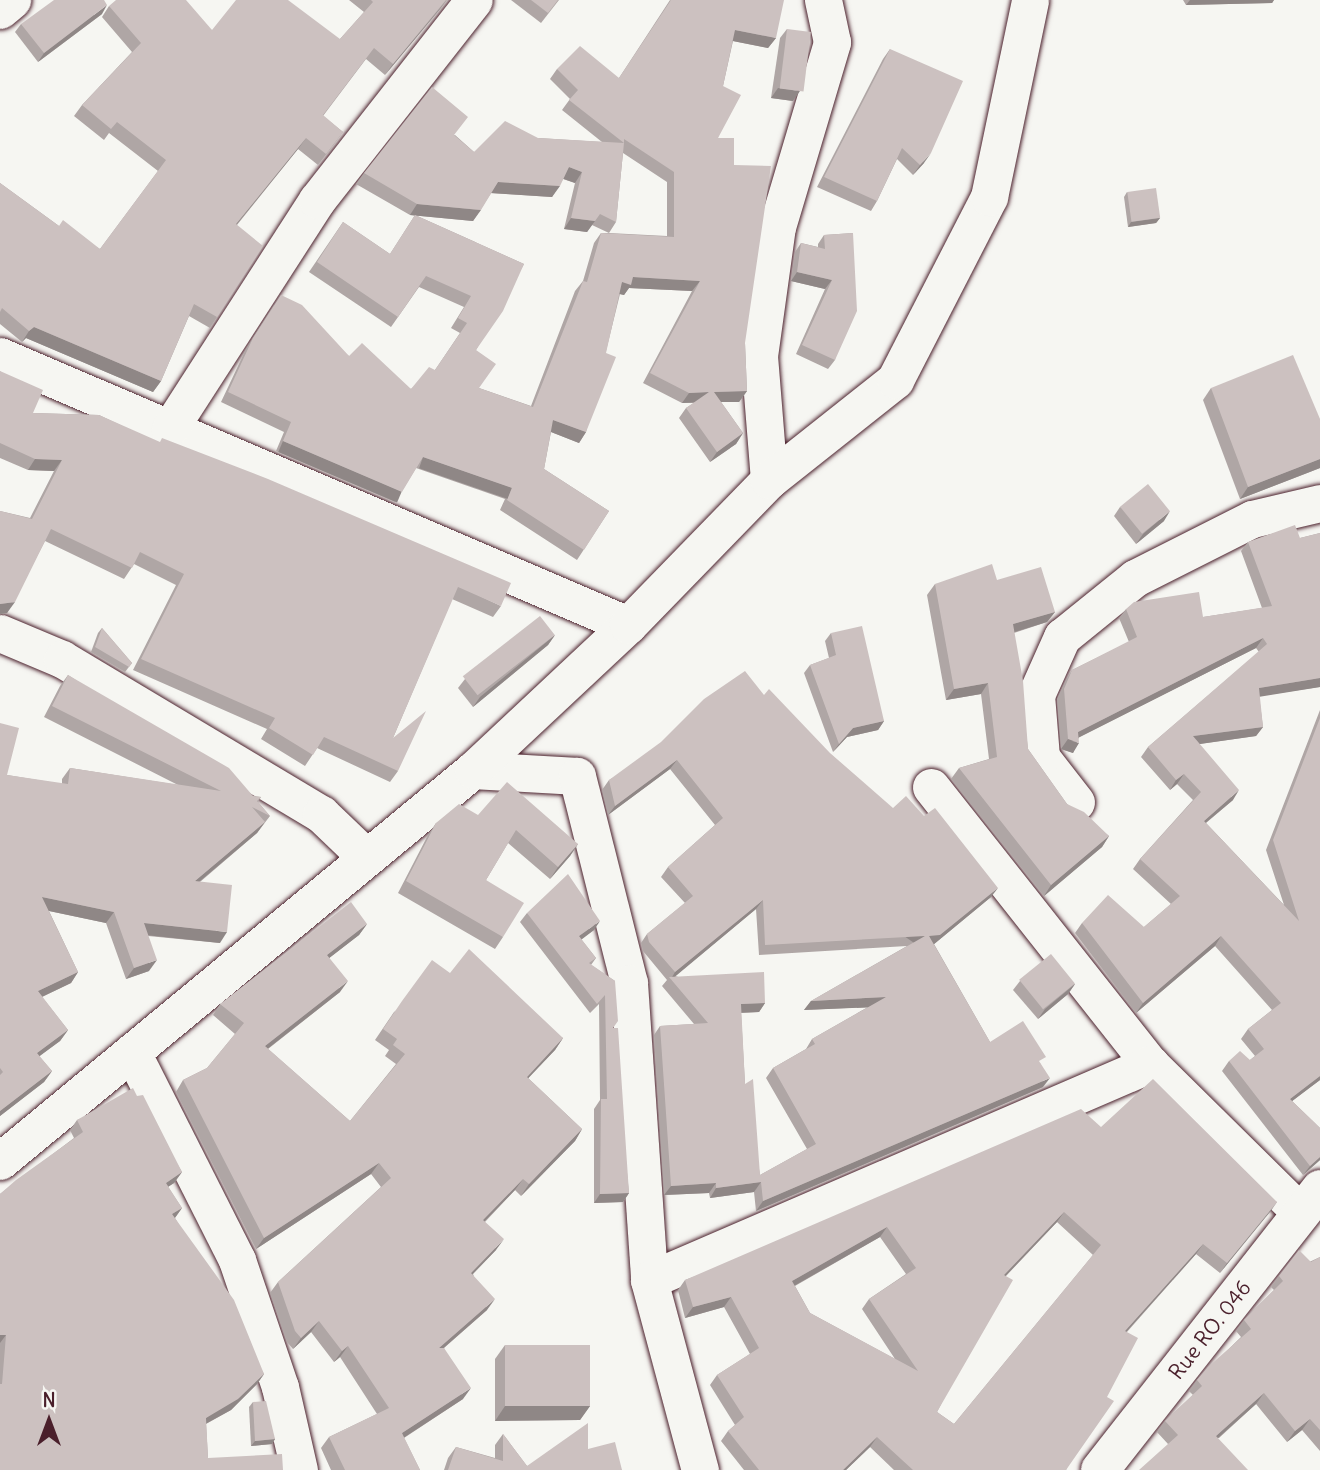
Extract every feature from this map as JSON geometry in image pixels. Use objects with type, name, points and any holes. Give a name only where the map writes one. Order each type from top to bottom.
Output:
[{"type":"street","points":[[0,10],[12,0]]},
{"type":"street","points":[[170,428],[317,200],[474,0]]},
{"type":"street","points":[[769,480],[759,356],[777,226],[832,42],[823,0]]},
{"type":"street","points":[[0,1161],[474,770],[628,625],[769,480],[895,380],[989,197],[1030,0]]},
{"type":"street","points":[[0,356],[628,625]]},
{"type":"street","points":[[1076,802],[1041,757],[1036,695],[1062,637],[1135,578],[1252,519],[1320,503]]},
{"type":"street","points":[[0,633],[62,659],[321,814],[366,857]]},
{"type":"street","points":[[474,770],[577,776],[629,983],[649,1280],[700,1470]]},
{"type":"street","points":[[931,787],[1150,1064],[1311,1201]]},
{"type":"street","points":[[132,1052],[237,1260],[279,1387],[299,1470]]},
{"type":"street","points":[[649,1280],[1150,1064]]},
{"type":"street","name":"Rue RO. 046","points":[[1100,1470],[1311,1201]]},
{"type":"building","points":[[54,0],[104,0],[107,5],[44,53],[21,24]]},
{"type":"building","points":[[116,0],[186,0],[212,30],[236,0],[288,0],[340,39],[373,2],[371,0],[446,0],[393,64],[374,48],[323,115],[343,132],[326,154],[306,138],[236,224],[263,246],[217,317],[194,304],[161,381],[34,327],[29,331],[2,308],[0,312],[0,183],[59,226],[63,220],[100,249],[166,160],[117,122],[111,129],[82,105],[141,43],[109,6]]},
{"type":"building","points":[[531,0],[558,0],[548,13]]},
{"type":"building","points":[[671,0],[784,0],[776,38],[735,30],[723,86],[741,95],[718,138],[734,138],[734,165],[771,166],[745,343],[747,391],[714,392],[743,433],[717,452],[686,408],[709,392],[689,393],[650,373],[700,281],[633,277],[631,285],[622,282],[606,353],[616,357],[586,432],[553,420],[544,469],[609,511],[584,550],[507,500],[512,488],[423,457],[402,492],[283,441],[291,422],[228,392],[253,338],[281,295],[302,305],[349,356],[362,343],[411,389],[429,367],[435,370],[467,323],[458,318],[471,296],[426,276],[398,317],[317,262],[343,222],[390,254],[415,215],[524,264],[503,311],[476,350],[496,364],[479,388],[533,407],[583,281],[587,282],[601,233],[674,237],[674,172],[624,139],[624,143],[569,100],[578,90],[557,69],[580,46],[619,78]]},
{"type":"building","points":[[787,29],[811,32],[804,91],[780,89]]},
{"type":"building","points":[[890,49],[963,81],[931,153],[920,165],[902,148],[877,201],[824,177]]},
{"type":"building","points":[[432,87],[468,117],[454,135],[474,152],[505,121],[538,138],[624,143],[616,222],[600,214],[595,221],[571,218],[582,172],[569,167],[560,186],[498,182],[481,210],[417,204],[364,173]]},
{"type":"building","points":[[1156,188],[1160,218],[1131,222],[1127,192]]},
{"type":"building","points":[[853,233],[857,311],[835,360],[802,345],[832,280],[797,272],[801,243],[825,249],[824,235]]},
{"type":"building","points":[[1293,355],[1320,419],[1320,459],[1248,487],[1211,388]]},
{"type":"building","points":[[0,371],[43,390],[33,413],[99,415],[160,442],[162,438],[268,479],[511,583],[501,606],[458,587],[393,738],[426,711],[398,771],[324,737],[313,755],[269,728],[275,718],[141,659],[184,574],[140,552],[132,568],[51,529],[15,602],[0,604],[0,511],[32,519],[62,460],[35,459],[0,443]]},
{"type":"building","points":[[1148,484],[1170,511],[1142,534],[1120,507]]},
{"type":"building","points":[[1295,525],[1300,538],[1320,533],[1320,678],[1259,688],[1263,727],[1193,736],[1239,790],[1204,821],[1299,921],[1273,840],[1320,718],[1320,1076],[1290,1099],[1320,1128],[1320,1157],[1310,1166],[1229,1061],[1240,1051],[1250,1060],[1264,1049],[1248,1029],[1281,1003],[1221,936],[1143,1003],[1082,923],[1108,895],[1144,927],[1180,896],[1140,859],[1201,792],[1184,774],[1176,780],[1148,747],[1267,644],[1263,638],[1078,732],[1079,743],[1068,739],[1064,689],[1072,670],[1137,637],[1126,609],[1134,602],[1199,592],[1203,617],[1272,606],[1248,542]]},
{"type":"building","points":[[992,564],[997,580],[1041,567],[1055,612],[1013,624],[1023,681],[1028,749],[1067,804],[1084,812],[1109,836],[1051,885],[959,768],[997,757],[988,683],[954,689],[935,584]]},
{"type":"building","points":[[540,616],[555,635],[478,695],[463,676]]},
{"type":"building","points":[[862,626],[884,721],[853,728],[839,744],[810,665],[836,655],[831,633]]},
{"type":"building","points":[[102,628],[132,663],[129,667],[95,647]]},
{"type":"building","points":[[745,671],[764,695],[769,689],[830,753],[893,808],[906,796],[924,816],[935,808],[998,888],[940,935],[929,936],[990,1042],[1023,1021],[1046,1057],[1039,1061],[1050,1078],[763,1201],[761,1182],[716,1188],[716,1183],[671,1186],[660,1026],[708,1023],[669,977],[764,972],[765,1003],[741,1004],[745,1084],[753,1079],[760,1175],[816,1144],[773,1068],[815,1044],[812,1039],[886,997],[811,1001],[925,936],[765,945],[763,900],[675,972],[649,942],[647,934],[693,896],[668,867],[723,818],[677,760],[615,806],[609,780],[661,742],[704,699]]},
{"type":"building","points":[[68,675],[229,768],[253,796],[261,797],[257,801],[270,816],[252,807],[265,822],[195,881],[232,885],[227,932],[144,923],[157,960],[134,968],[114,912],[42,897],[78,972],[38,991],[68,1030],[37,1053],[52,1071],[0,1111],[0,1075],[3,1072],[0,1068],[0,723],[19,728],[7,775],[68,784],[70,768],[221,791],[52,706]]},
{"type":"building","points":[[507,782],[578,844],[558,867],[516,830],[486,880],[524,903],[503,937],[406,881],[436,823],[459,804],[478,815]]},
{"type":"building","points":[[568,874],[600,921],[579,936],[596,958],[589,963],[615,981],[618,1021],[613,1028],[618,1028],[629,1193],[600,1194],[601,1099],[607,1099],[605,995],[597,1004],[527,913]]},
{"type":"building","points":[[351,902],[367,924],[327,955],[348,981],[265,1046],[350,1121],[405,1054],[393,1045],[397,1039],[383,1029],[402,1001],[432,960],[450,973],[469,949],[563,1038],[527,1077],[582,1129],[529,1184],[523,1179],[483,1220],[504,1239],[471,1273],[495,1299],[439,1348],[444,1348],[471,1388],[402,1433],[420,1470],[345,1470],[329,1437],[389,1408],[348,1346],[342,1351],[319,1321],[301,1338],[295,1331],[278,1282],[391,1178],[379,1163],[264,1238],[183,1080],[207,1068],[244,1023],[220,1004]]},
{"type":"building","points":[[1051,954],[1075,984],[1043,1009],[1019,980]]},
{"type":"building","points":[[1153,1079],[1277,1202],[1227,1263],[1203,1244],[1125,1331],[1138,1338],[1107,1397],[1114,1401],[1066,1470],[913,1470],[877,1437],[843,1470],[759,1470],[728,1431],[744,1417],[717,1375],[759,1348],[731,1297],[693,1307],[685,1280],[1081,1109],[1101,1127]],"holes":[[[1064,1212],[1101,1245],[954,1424],[937,1412],[1013,1280],[1004,1275]],[[887,1227],[916,1268],[869,1299],[918,1371],[810,1313],[792,1281]]]},
{"type":"building","points":[[133,1088],[137,1096],[143,1095],[182,1172],[166,1183],[182,1208],[172,1214],[234,1300],[264,1374],[238,1399],[206,1418],[208,1458],[282,1454],[283,1470],[0,1470],[0,1384],[6,1335],[0,1335],[0,1194],[83,1132],[77,1120]]},
{"type":"building","points":[[1299,1250],[1311,1262],[1320,1257],[1320,1430],[1310,1419],[1295,1431],[1264,1393],[1216,1436],[1248,1470],[1139,1470],[1178,1435],[1165,1421],[1202,1386],[1197,1380],[1208,1367],[1251,1329],[1244,1320],[1283,1281],[1279,1276]]},
{"type":"building","points":[[505,1345],[590,1345],[590,1406],[505,1406]]},
{"type":"building","points":[[266,1401],[275,1439],[255,1441],[253,1402]]},
{"type":"building","points":[[588,1423],[588,1449],[615,1442],[622,1470],[448,1470],[456,1447],[503,1461],[503,1434],[527,1466]]}]
